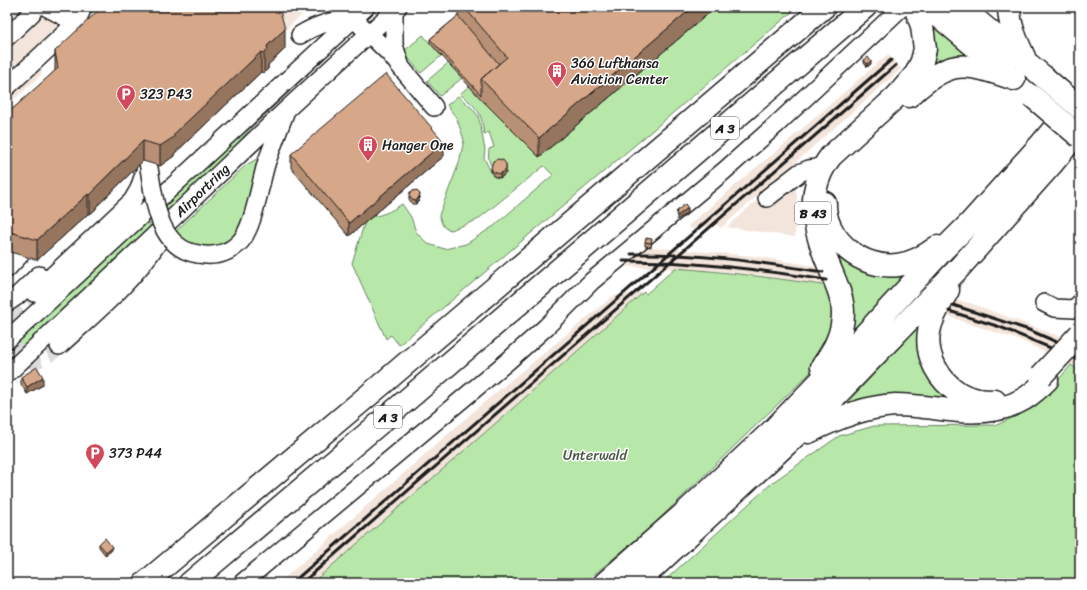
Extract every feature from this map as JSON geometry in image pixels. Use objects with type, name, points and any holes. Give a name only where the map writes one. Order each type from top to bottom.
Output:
[{"type":"highway","name":"A 3","points":[[146,583],[406,364],[824,7]]},
{"type":"highway","name":"A 3","points":[[190,583],[412,397],[865,7]]},
{"type":"highway","points":[[961,7],[1080,108]]},
{"type":"highway","points":[[1009,7],[1012,26],[1026,62]]},
{"type":"highway","name":"B 43","points":[[919,9],[1014,79],[1080,137]]},
{"type":"highway","name":"B 43","points":[[784,434],[835,346],[842,324],[843,312],[838,287],[822,250],[813,215],[815,191],[824,167],[831,156],[896,97],[916,74],[922,61],[925,49],[919,9]]},
{"type":"highway","name":"B 43","points":[[970,223],[918,260],[898,265],[874,263],[849,251],[841,244],[835,235],[828,223],[824,209],[827,184],[834,167],[845,152],[932,77],[943,71],[964,66],[975,67],[1014,79]]},
{"type":"highway","name":"B 43","points":[[605,583],[675,522],[784,434],[864,336],[942,251],[970,223],[1041,144],[1080,97]]},
{"type":"highway","name":"B 43","points":[[637,583],[784,434],[959,268],[1051,165],[1080,130]]},
{"type":"highway","name":"B 43","points":[[959,268],[930,324],[928,334],[928,345],[931,356],[940,375],[944,381],[959,394],[975,400],[986,401],[1009,398],[1020,393],[1044,378],[1080,334]]},
{"type":"highway","points":[[784,434],[849,414],[880,407],[913,406],[952,411],[975,412],[993,410],[1008,406],[1023,399],[1080,344]]},
{"type":"street","points":[[7,37],[32,13],[35,7]]},
{"type":"street","points":[[46,7],[76,23]]},
{"type":"street","points":[[7,87],[76,23],[83,7]]},
{"type":"street","points":[[396,9],[394,45],[404,71]]},
{"type":"street","name":"Airportring","points":[[7,374],[287,109],[396,9]]},
{"type":"street","points":[[242,583],[508,361],[546,327],[592,280],[724,171],[781,120],[919,9]]},
{"type":"street","points":[[300,35],[316,26],[354,11],[367,35],[390,54],[434,107]]},
{"type":"street","name":"Airportring","points":[[7,340],[86,268],[354,11]]},
{"type":"street","points":[[34,293],[132,201],[148,162],[158,215],[162,226],[172,241],[187,251],[209,256],[217,256],[239,244],[250,222],[267,161],[287,109]]},
{"type":"street","points":[[767,198],[799,173],[809,169],[824,167]]},
{"type":"street","points":[[59,346],[127,283],[151,254],[174,217]]},
{"type":"street","points":[[7,303],[16,297],[80,236],[89,234],[94,237]]},
{"type":"street","points":[[86,268],[94,237]]},
{"type":"street","points":[[7,269],[20,255]]},
{"type":"street","points":[[1044,303],[1054,308],[1061,309],[1074,309],[1080,304]]},
{"type":"shaded area","points":[[7,7],[105,7],[43,66],[41,75],[7,106]]},
{"type":"shaded area","points":[[272,7],[310,7],[281,34]]},
{"type":"shaded area","points":[[888,54],[901,69],[721,228],[718,225],[691,229],[688,226],[772,155]]},
{"type":"shaded area","points":[[793,187],[797,196],[795,237],[727,227],[764,194]]},
{"type":"shaded area","points":[[639,246],[754,256],[821,267],[828,286],[773,277],[721,271],[617,266]]},
{"type":"shaded area","points":[[644,292],[312,583],[279,583],[482,404],[613,296]]},
{"type":"shaded area","points":[[956,300],[970,303],[1080,344],[1080,371],[1022,341],[946,315]]},
{"type":"green space","points":[[716,7],[798,7],[399,345],[391,335],[386,339],[352,263],[366,218],[385,213],[402,204],[411,217],[416,232],[428,244],[445,249],[466,244],[494,226],[553,175],[544,166],[477,220],[451,230],[445,228],[439,215],[459,163],[464,140],[457,119],[447,105],[458,96],[473,109],[478,116],[480,123],[485,150],[484,158],[493,176],[500,178],[505,175],[506,168],[492,167],[489,161],[489,149],[494,147],[489,132],[484,134],[480,114],[472,104],[460,94],[469,86],[539,157]]},
{"type":"green space","points":[[930,24],[972,60],[927,71]]},
{"type":"green space","points":[[423,35],[441,56],[421,73],[403,52]]},
{"type":"green space","points":[[337,40],[340,43],[250,129],[224,160],[167,217],[164,203]]},
{"type":"green space","points":[[448,63],[462,78],[440,96],[427,81]]},
{"type":"green space","points":[[264,155],[242,225],[230,244],[209,248],[186,243],[175,232],[246,165]]},
{"type":"green space","points":[[147,216],[152,232],[7,366],[7,351]]},
{"type":"green space","points":[[834,242],[913,268],[845,340]]},
{"type":"green space","name":"Unterwald","points":[[675,268],[790,280],[828,286],[836,322],[815,368],[651,527],[584,583],[312,583],[644,292],[646,294]]},
{"type":"green space","points":[[924,321],[958,399],[844,406]]},
{"type":"green space","points":[[1071,365],[1080,371],[1080,583],[662,583],[773,482],[839,436],[874,426],[997,425],[1035,407]]},
{"type":"building","name":"323 P43","points":[[102,7],[279,7],[285,29],[267,46],[268,50],[264,53],[261,52],[174,134],[174,137],[160,146],[143,141],[96,187],[90,195],[88,194],[37,240],[7,231],[7,114],[58,68],[55,51]]},
{"type":"building","name":"366 Lufthansa Aviation Center","points":[[464,7],[693,7],[539,138],[481,79],[507,57]]},
{"type":"building","points":[[458,16],[499,64],[481,79],[481,95],[430,39]]},
{"type":"building","points":[[868,57],[871,61],[867,64],[864,60]]},
{"type":"building","name":"Hanger One","points":[[386,74],[444,142],[349,223],[291,154]]},
{"type":"building","points":[[498,159],[503,160],[506,164],[506,170],[500,174],[493,172],[491,168],[493,161]]},
{"type":"building","points":[[416,190],[420,194],[416,201],[412,200],[409,196],[410,192]]},
{"type":"building","points":[[685,204],[688,208],[677,216],[676,212]]},
{"type":"building","points":[[646,238],[652,239],[651,243],[645,242]]},
{"type":"building","points":[[37,367],[43,377],[27,387],[21,377]]},
{"type":"building","points":[[105,538],[112,547],[106,552],[99,544]]},
{"type":"tunnel","points":[[7,318],[34,293]]},
{"type":"tunnel","points":[[7,340],[20,355],[25,359],[31,360],[37,360],[59,346]]},
{"type":"railway","points":[[292,583],[891,60]]},
{"type":"railway","points":[[302,583],[896,65]]},
{"type":"railway","points":[[631,254],[703,257],[823,272]]},
{"type":"railway","points":[[623,261],[674,262],[725,266],[826,280]]},
{"type":"railway","points":[[953,305],[1029,330],[1080,352]]},
{"type":"railway","points":[[949,311],[1000,327],[1080,360]]},
{"type":"place","name":"366 Lufthansa Aviation Center","points":[[557,88]]},
{"type":"place","name":"323 P43","points":[[126,111]]},
{"type":"place","name":"Hanger One","points":[[368,162]]},
{"type":"place","name":"373 P44","points":[[95,470]]}]
